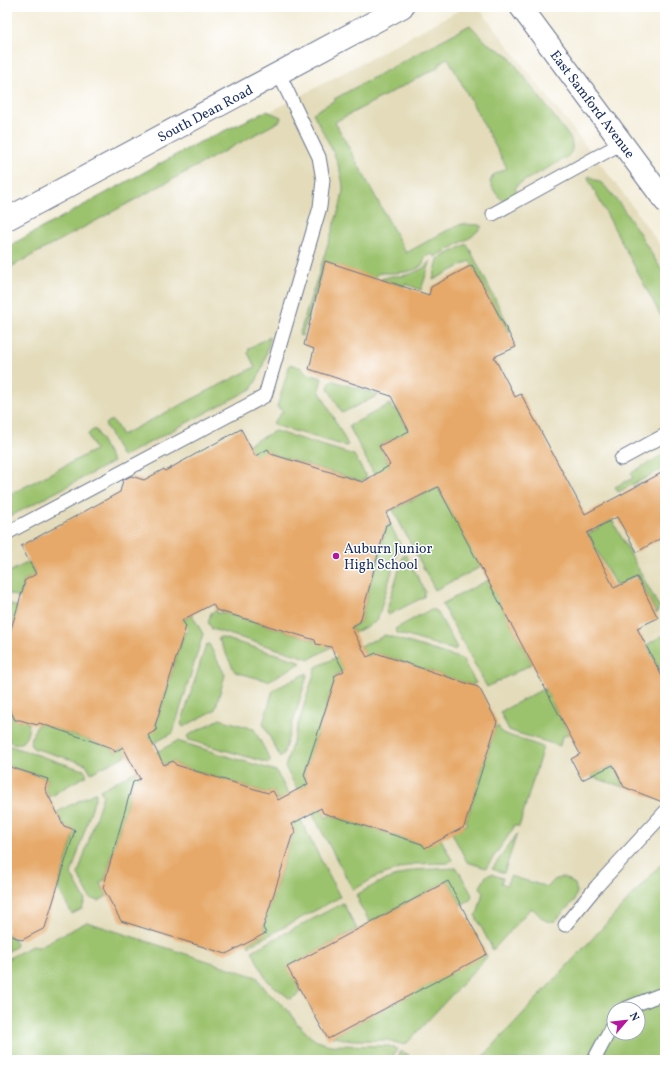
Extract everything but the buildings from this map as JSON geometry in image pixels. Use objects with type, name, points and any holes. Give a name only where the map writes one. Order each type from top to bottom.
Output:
[{"type":"street","name":"South Dean Road","points":[[7,219],[402,7]]},
{"type":"street","name":"East Samford Avenue","points":[[521,7],[665,201]]},
{"type":"lane","points":[[7,534],[265,396],[320,207],[323,180],[319,157],[279,74]]},
{"type":"lane","points":[[493,214],[622,143]]},
{"type":"lane","points":[[621,459],[665,435]]},
{"type":"lane","points":[[564,925],[597,886],[665,812]]},
{"type":"lane","points":[[644,1001],[665,993]]},
{"type":"lane","points":[[594,1060],[606,1037]]},
{"type":"shaded area","name":"Auburn Junior High School","points":[[465,7],[478,7],[622,192],[665,252],[665,860],[480,1060],[7,1060],[7,248],[306,93]]},
{"type":"green space","points":[[470,25],[487,43],[508,55],[571,139],[572,147],[570,154],[566,158],[517,185],[515,188],[517,191],[513,196],[505,202],[502,200],[496,194],[490,182],[493,175],[507,168],[448,58],[443,60],[437,68],[335,122],[406,253],[462,224],[479,225],[482,227],[471,237],[435,257],[433,254],[425,257],[421,266],[407,272],[379,273],[374,278],[325,261],[302,336],[299,335],[340,206],[343,191],[340,171],[336,160],[313,113],[335,100],[334,99]]},
{"type":"green space","points":[[267,111],[281,117],[280,121],[7,269],[7,247],[196,144]]},
{"type":"green space","points":[[589,176],[603,184],[619,203],[665,273],[665,324],[595,192],[588,178]]},
{"type":"green space","points":[[467,244],[511,330],[508,332],[470,261],[433,280],[438,259]]},
{"type":"green space","points":[[431,260],[421,290],[406,284],[405,286],[380,279],[411,274],[424,268]]},
{"type":"green space","points":[[269,337],[270,340],[263,366],[255,384],[251,389],[122,457],[105,424],[112,421],[115,423],[122,435],[255,367],[248,353],[249,348]]},
{"type":"green space","points":[[290,364],[302,368],[305,373],[322,378],[319,390],[348,445],[346,446],[277,426],[273,423],[283,411],[277,407]]},
{"type":"green space","points":[[331,381],[379,395],[342,413],[328,388]]},
{"type":"green space","points":[[390,404],[393,410],[397,409],[425,463],[403,434],[379,446],[396,477],[380,486],[349,426]]},
{"type":"green space","points":[[93,430],[96,430],[113,462],[7,518],[7,496],[95,450],[88,435]]},
{"type":"green space","points":[[275,431],[354,455],[367,478],[361,481],[271,454],[268,450],[255,457],[249,444]]},
{"type":"green space","points":[[664,454],[665,468],[618,492],[615,487],[633,478],[631,473]]},
{"type":"green space","points":[[438,487],[481,567],[435,590],[393,510]]},
{"type":"green space","points":[[612,520],[659,607],[657,614],[637,575],[616,586],[588,534]]},
{"type":"green space","points":[[390,524],[400,544],[377,621],[354,633],[351,627],[360,622],[386,526]]},
{"type":"green space","points":[[406,555],[425,591],[424,597],[388,615],[386,613],[403,556]]},
{"type":"green space","points":[[29,562],[36,574],[24,581],[21,598],[7,593],[7,573]]},
{"type":"green space","points":[[488,580],[532,664],[487,687],[442,604]]},
{"type":"green space","points":[[7,603],[18,607],[7,643]]},
{"type":"green space","points":[[431,609],[437,611],[457,648],[454,650],[397,633],[395,629]]},
{"type":"green space","points":[[216,610],[218,614],[221,612],[315,640],[317,644],[327,639],[331,647],[310,659],[212,629],[208,622],[211,613]]},
{"type":"green space","points":[[192,615],[203,634],[173,733],[152,744],[148,735],[155,726],[184,633],[188,631],[182,621]]},
{"type":"green space","points":[[385,635],[462,659],[476,683],[472,685],[376,653],[367,657],[361,646]]},
{"type":"green space","points":[[665,635],[665,680],[647,645]]},
{"type":"green space","points":[[220,637],[299,661],[301,663],[268,681],[235,672],[218,638]]},
{"type":"green space","points":[[209,644],[225,675],[215,710],[183,727],[181,724],[206,645]]},
{"type":"green space","points":[[337,657],[344,670],[334,676],[335,680],[304,775],[308,784],[298,790],[285,767],[316,667]]},
{"type":"green space","points":[[307,673],[283,755],[280,757],[263,724],[273,690]]},
{"type":"green space","points":[[545,688],[569,734],[562,737],[560,746],[509,730],[500,712]]},
{"type":"green space","points":[[7,704],[15,720],[29,723],[26,737],[20,744],[11,743],[7,735]]},
{"type":"green space","points":[[220,719],[254,729],[271,761],[269,763],[189,740],[187,736]]},
{"type":"green space","points":[[39,723],[112,748],[115,752],[124,747],[127,755],[91,773],[86,764],[33,748],[30,743]]},
{"type":"green space","points":[[498,726],[502,733],[543,747],[519,827],[514,825],[513,829],[486,868],[467,862],[452,833],[468,824],[466,821],[495,728]]},
{"type":"green space","points":[[177,741],[276,771],[289,795],[278,800],[273,791],[268,793],[176,765],[173,761],[164,765],[157,752]]},
{"type":"green space","points":[[7,745],[83,769],[87,775],[50,797],[45,789],[48,779],[7,766]]},
{"type":"green space","points":[[613,765],[624,787],[591,777],[594,774]]},
{"type":"green space","points":[[136,771],[140,779],[131,784],[132,786],[105,880],[100,883],[107,896],[99,901],[90,898],[78,874],[103,795],[100,790]]},
{"type":"green space","points":[[96,793],[96,795],[71,874],[85,900],[82,909],[72,914],[58,888],[75,830],[64,826],[57,812]]},
{"type":"green space","points":[[321,808],[326,818],[330,815],[422,844],[441,839],[452,860],[448,863],[413,864],[376,877],[353,890],[312,813]]},
{"type":"green space","points":[[300,819],[340,897],[249,946],[248,943],[265,933],[263,928],[292,836],[296,833],[291,823]]},
{"type":"green space","points":[[517,834],[504,873],[492,869]]},
{"type":"green space","points":[[665,860],[665,1060],[480,1060]]},
{"type":"green space","points":[[457,868],[472,895],[470,900],[461,905],[448,881],[370,922],[358,902],[359,901],[356,895],[378,883],[414,870]]},
{"type":"green space","points":[[491,874],[503,878],[501,883],[507,885],[510,876],[548,887],[554,880],[563,877],[575,884],[577,892],[574,901],[555,921],[550,922],[544,920],[531,908],[493,950],[475,915],[478,912],[483,892],[480,887],[486,876]]},
{"type":"green space","points":[[343,903],[357,929],[288,967],[300,990],[299,994],[290,999],[269,982],[252,951]]},
{"type":"green space","points":[[87,922],[257,977],[264,989],[289,1011],[298,1025],[311,1037],[318,1041],[332,1045],[389,1046],[397,1049],[391,1060],[7,1060],[7,959],[32,946],[38,947]]},
{"type":"green space","points":[[7,934],[12,937],[16,944],[15,947],[7,952]]},
{"type":"green space","points":[[485,954],[487,957],[405,1045],[386,1040],[352,1040],[332,1037]]},
{"type":"green space","points":[[401,1051],[408,1054],[411,1060],[396,1060]]},
{"type":"place","name":"Auburn Junior High School","points":[[336,556]]}]
